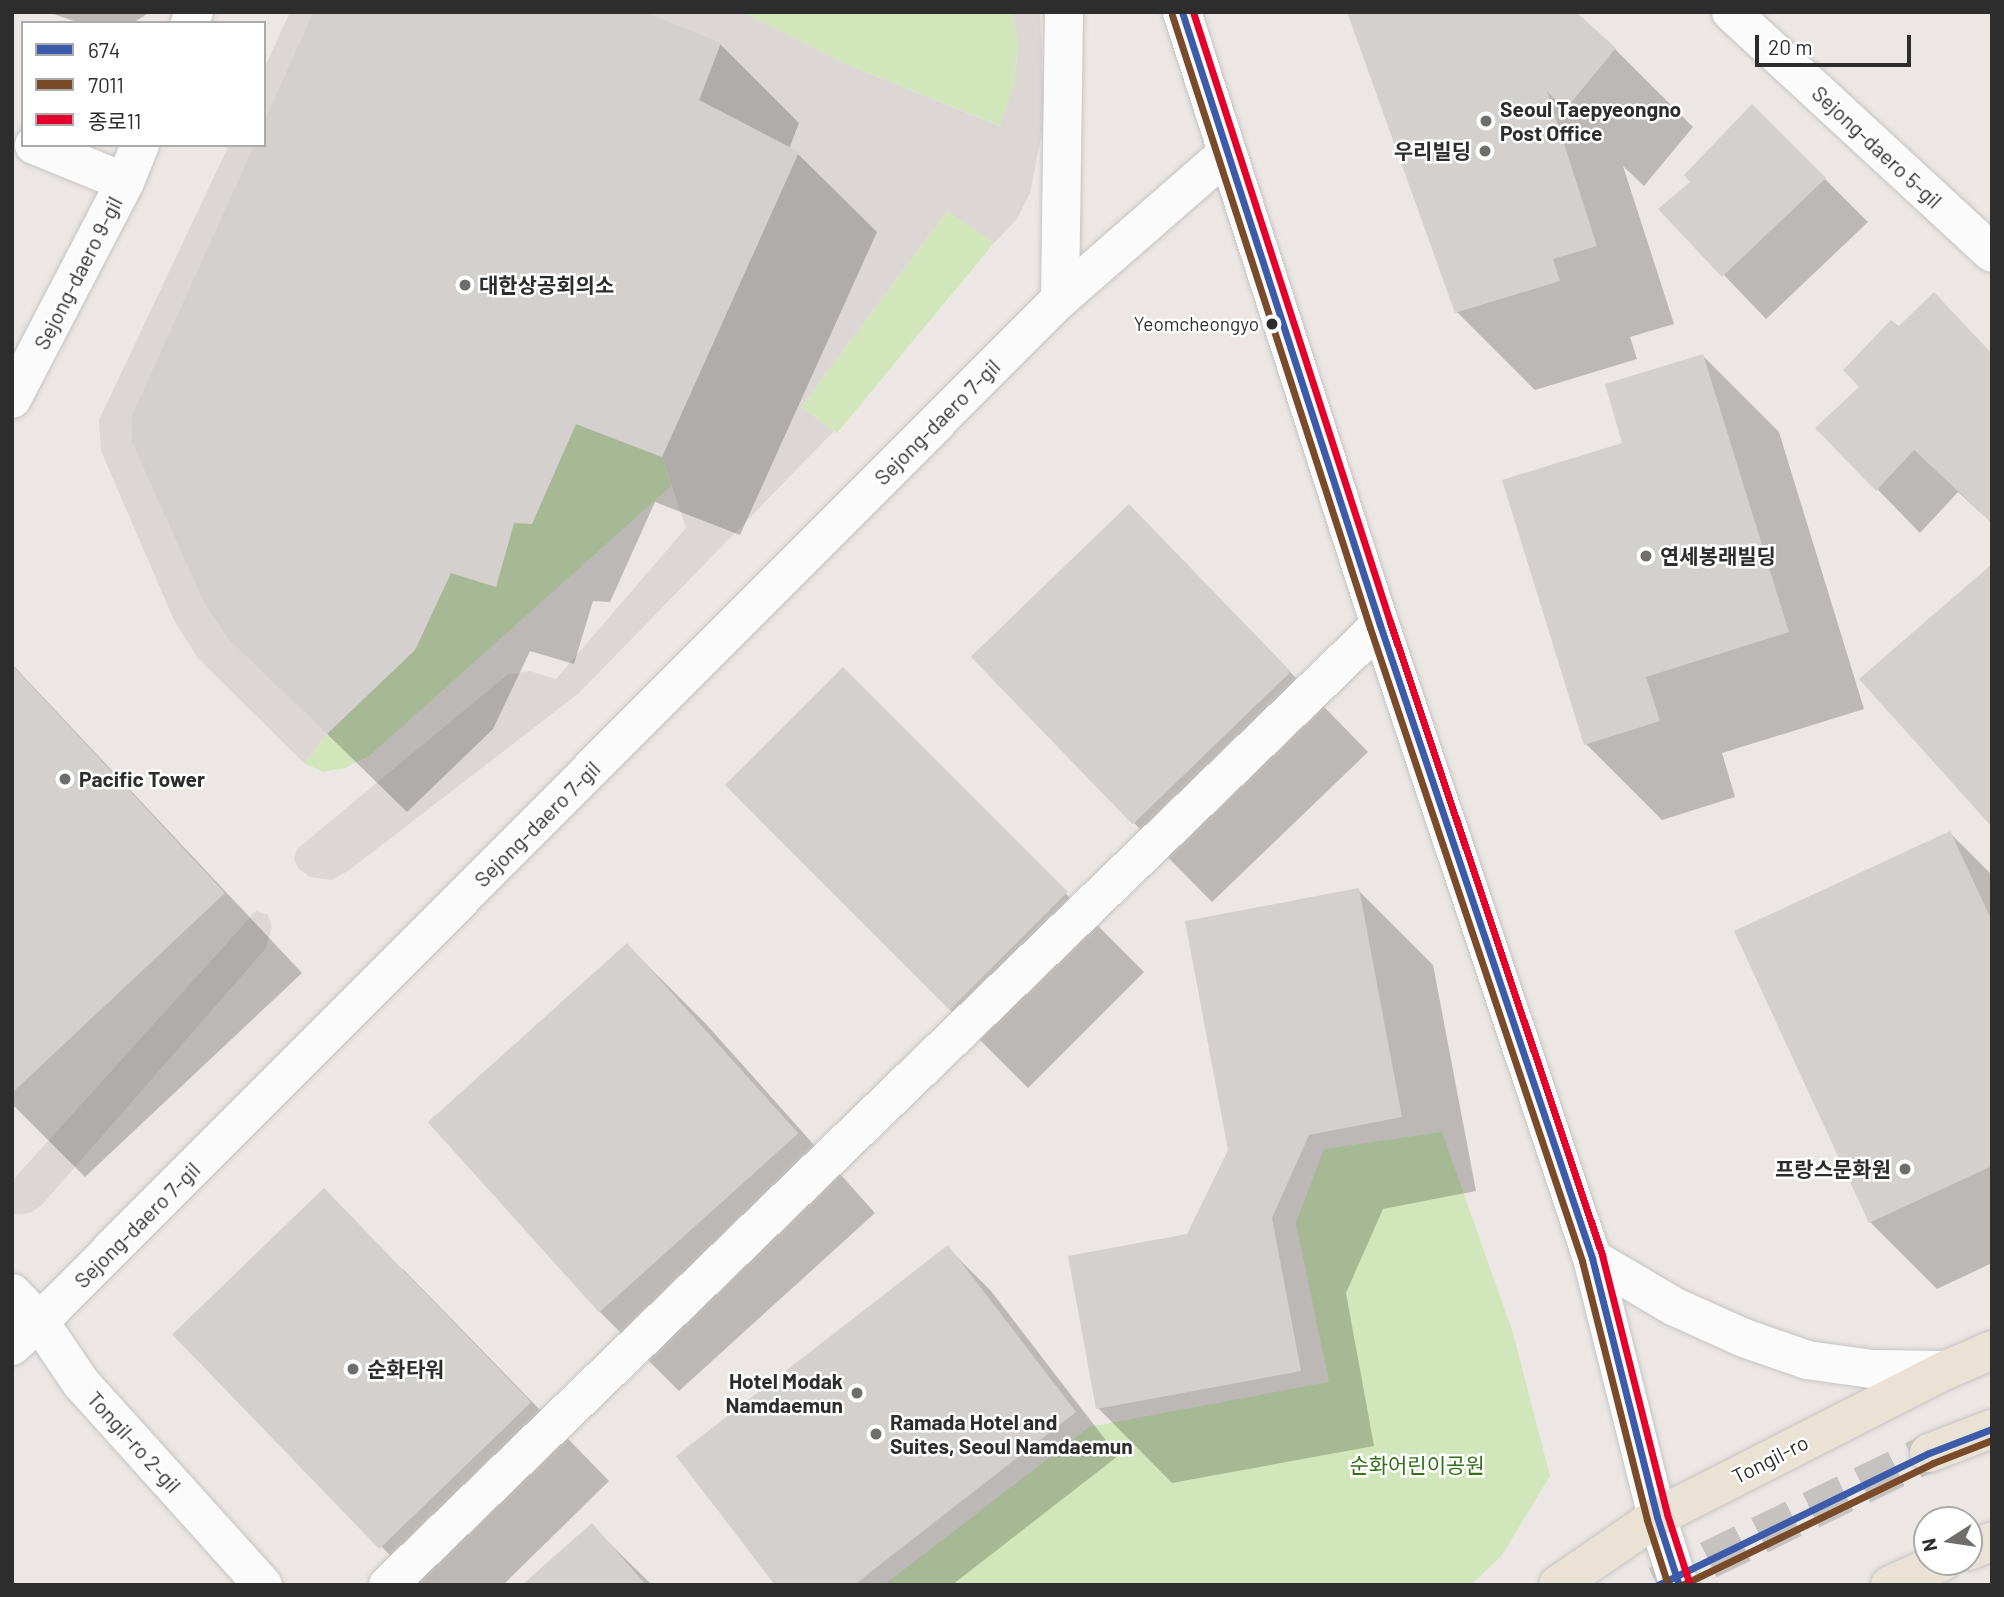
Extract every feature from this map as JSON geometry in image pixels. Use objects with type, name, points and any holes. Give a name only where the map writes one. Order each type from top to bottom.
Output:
[{"type":"main road","name":"Tongil-ro","points":[[1558,1585],[1657,1517],[1946,1370],[1992,1350]]},
{"type":"main road","points":[[1929,1454],[1992,1429]]},
{"type":"main road","points":[[1890,1585],[1913,1575]]},
{"type":"street","points":[[1060,299],[1064,12]]},
{"type":"street","points":[[1182,12],[1380,625],[1592,1258],[1657,1517],[1679,1585]]},
{"type":"street","name":"Sejong-daero 5-gil","points":[[1731,12],[1992,253]]},
{"type":"street","points":[[39,147],[125,182]]},
{"type":"street","name":"Sejong-daero 9-gil","points":[[12,399],[125,182],[139,147]]},
{"type":"street","name":"Sejong-daero 7-gil","points":[[25,1334],[1060,299],[1226,154]]},
{"type":"street","points":[[387,1585],[1380,625]]},
{"type":"street","points":[[1592,1258],[1675,1307],[1744,1338],[1807,1360],[1872,1369],[1946,1370]]},
{"type":"street","name":"Tongil-ro 2-gil","points":[[12,1293],[25,1334],[81,1383],[263,1585]]},
{"type":"green space","points":[[742,12],[1012,12],[1018,43],[1014,84],[1001,126],[843,63]]},
{"type":"green space","points":[[947,211],[994,243],[837,433],[801,407]]},
{"type":"green space","points":[[576,424],[662,457],[671,486],[369,756],[345,768],[323,772],[304,763],[327,734],[415,650],[451,573],[496,587],[514,523],[532,523]]},
{"type":"green space","name":"순화어린이공원","points":[[1442,1132],[1513,1333],[1550,1476],[1502,1555],[1471,1585],[884,1585],[1089,1427],[1329,1382],[1296,1223],[1324,1149]]},
{"type":"shaded area","points":[[290,12],[313,12],[266,117],[266,65]]},
{"type":"shaded area","points":[[647,12],[742,12],[843,63],[1000,126],[1014,84],[1018,43],[1012,12],[1040,12],[1045,117],[1030,193],[1017,219],[994,243],[947,211],[801,407],[834,431],[579,693],[348,871],[331,880],[310,877],[299,869],[294,859],[297,849],[507,675],[530,671],[556,679],[686,528],[662,457],[799,152],[699,100],[721,43]]},
{"type":"shaded area","points":[[228,147],[253,147],[131,417],[132,443],[204,603],[228,639],[327,734],[304,763],[197,657],[174,620],[101,451],[99,420]]},
{"type":"shaded area","points":[[256,911],[268,915],[272,927],[266,948],[41,1206],[30,1213],[12,1215],[12,1181]]},
{"type":"building","name":"대한상공회의소","points":[[313,12],[647,12],[721,43],[699,100],[799,152],[662,457],[576,424],[532,524],[514,523],[496,587],[451,573],[415,650],[327,734],[228,639],[204,603],[132,443],[131,417],[253,147],[266,147],[266,117]]},
{"type":"building","name":"우리빌딩","points":[[1347,12],[1576,12],[1616,48],[1565,110],[1547,91],[1597,246],[1553,259],[1560,281],[1455,313]]},
{"type":"building","points":[[1752,104],[1826,178],[1722,277],[1658,209],[1690,182],[1684,175]]},
{"type":"building","points":[[1934,292],[1992,354],[1992,523],[1914,450],[1876,491],[1815,428],[1859,387],[1843,370],[1891,320],[1899,326]]},
{"type":"building","name":"연세봉래빌딩","points":[[1703,354],[1789,632],[1646,677],[1660,721],[1584,745],[1502,480],[1622,443],[1605,384]]},
{"type":"building","points":[[1129,504],[1291,672],[1133,824],[971,657]]},
{"type":"building","points":[[1992,564],[1992,827],[1859,679]]},
{"type":"building","name":"Pacific Tower","points":[[12,665],[225,893],[12,1093]]},
{"type":"building","points":[[843,667],[1068,892],[950,1010],[725,785]]},
{"type":"building","points":[[1950,831],[1992,921],[1992,1166],[1869,1223],[1734,931]]},
{"type":"building","points":[[1359,888],[1402,1117],[1309,1135],[1272,1218],[1301,1371],[1096,1409],[1068,1256],[1187,1234],[1228,1150],[1185,921]]},
{"type":"building","points":[[627,943],[798,1133],[599,1313],[428,1122]]},
{"type":"building","name":"순화타워","points":[[324,1188],[531,1402],[379,1549],[172,1335]]},
{"type":"building","name":"Ramada Hotel and Suites, Seoul Namdaemun","points":[[948,1245],[1076,1412],[854,1585],[775,1585],[676,1456]]},
{"type":"building","points":[[592,1523],[646,1585],[522,1585]]},
{"type":"tunnel","points":[[1657,1585],[1929,1453]]},
{"type":"transit line","name":"674","points":[[1182,12],[1380,625],[1592,1258],[1657,1517],[1679,1585]]},
{"type":"transit line","name":"종로11","points":[[1193,12],[1390,622],[1602,1255],[1667,1514],[1689,1582]]},
{"type":"transit line","name":"7011","points":[[1172,15],[1370,628],[1582,1261],[1647,1520],[1668,1585]]},
{"type":"transit line","name":"674","points":[[1658,1585],[1929,1453],[1992,1429]]},
{"type":"transit line","name":"7011","points":[[1682,1585],[1933,1463],[1992,1440]]},
{"type":"place","name":"Seoul Taepyeongno Post Office","points":[[1486,121]]},
{"type":"place","name":"우리빌딩","points":[[1485,151]]},
{"type":"place","name":"대한상공회의소","points":[[465,285]]},
{"type":"place","name":"Yeomcheongyo","points":[[1272,324]]},
{"type":"place","name":"연세봉래빌딩","points":[[1646,556]]},
{"type":"place","name":"Pacific Tower","points":[[65,779]]},
{"type":"place","name":"프랑스문화원","points":[[1905,1169]]},
{"type":"place","name":"순화타워","points":[[353,1369]]},
{"type":"place","name":"Hotel Modak Namdaemun","points":[[857,1393]]},
{"type":"place","name":"Ramada Hotel and Suites, Seoul Namdaemun","points":[[876,1434]]}]
